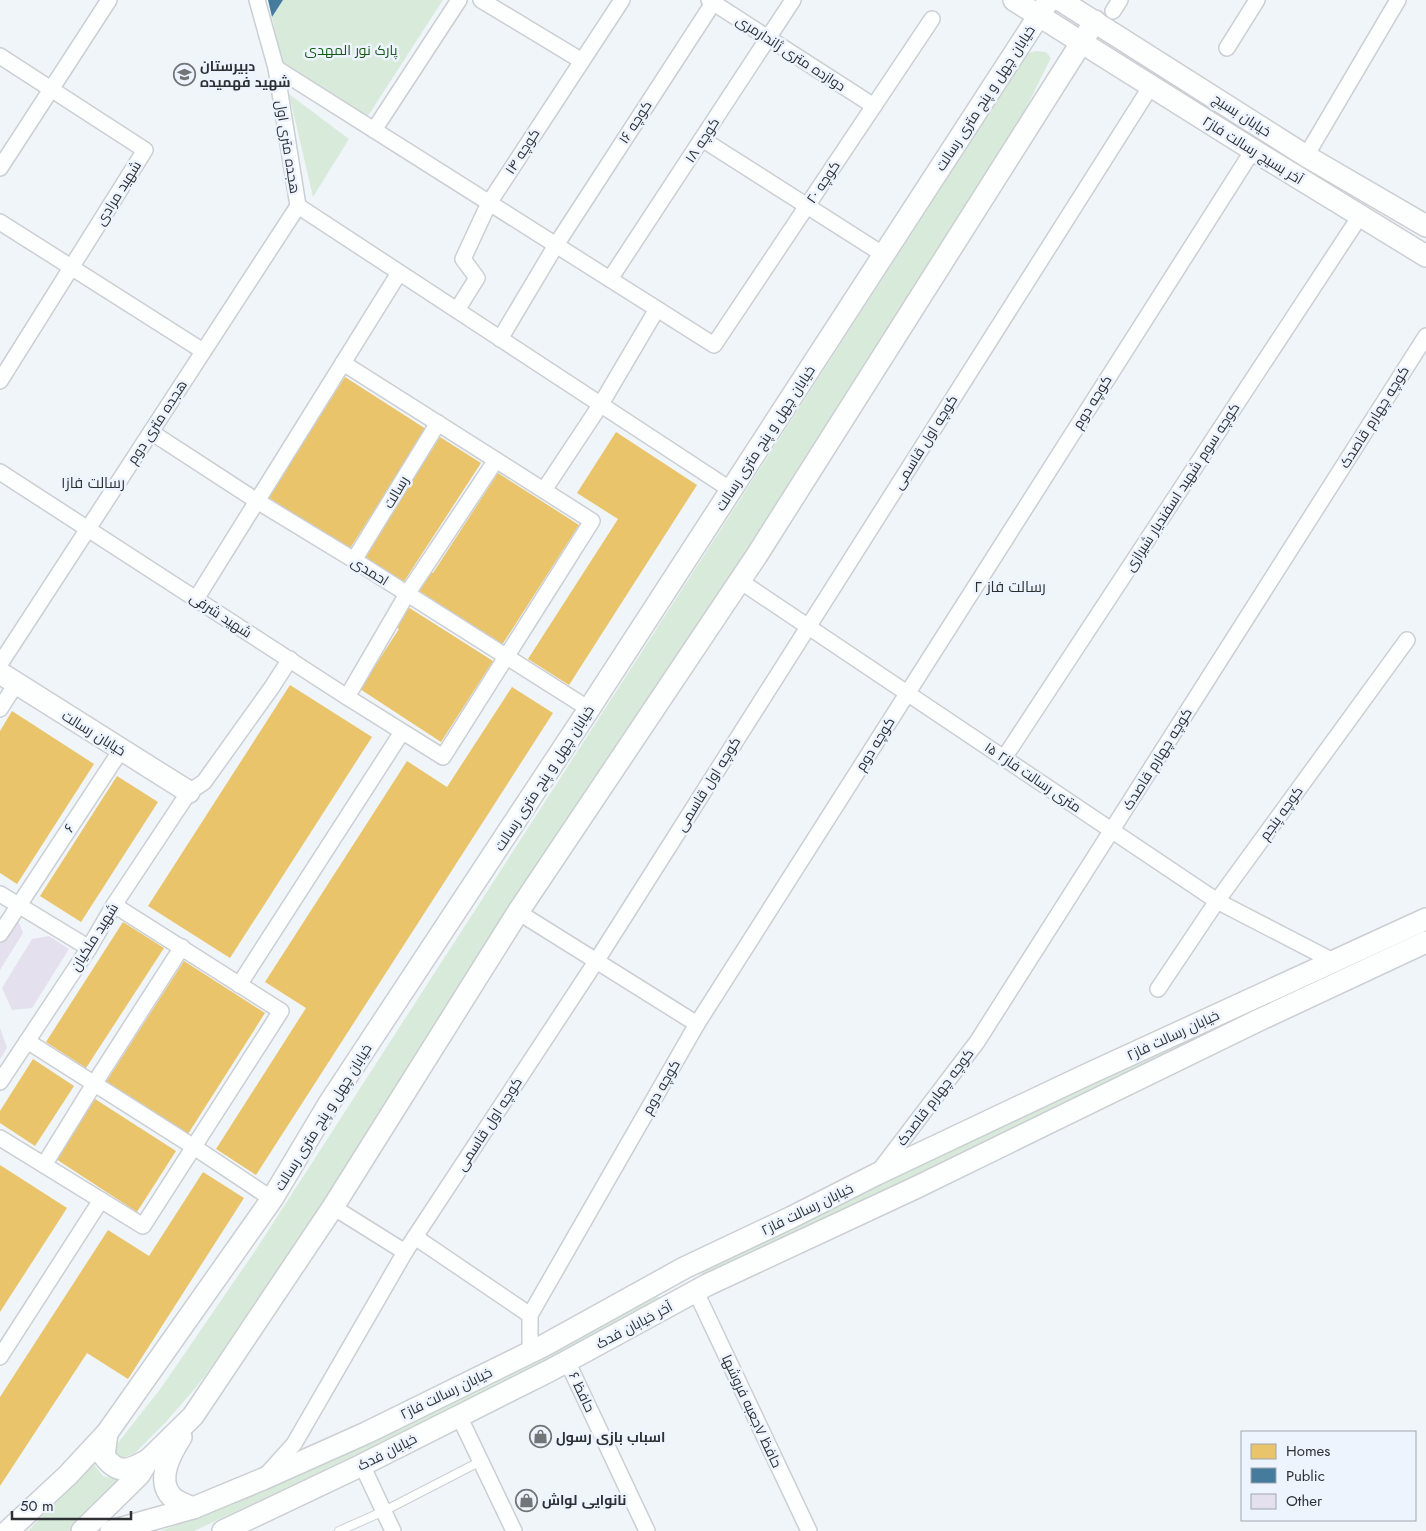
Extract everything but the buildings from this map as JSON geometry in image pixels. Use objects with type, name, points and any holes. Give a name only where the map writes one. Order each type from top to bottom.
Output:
[{"type":"main road","points":[[1014,0],[1044,8],[1081,42]]},
{"type":"main road","name":"خیابان بسیج","points":[[1060,0],[1109,11],[1306,156],[1426,226]]},
{"type":"main road","name":"خیابان چهل و پنج متری رسالت","points":[[8,1531],[68,1475],[108,1433],[272,1199],[330,1102],[589,709],[1044,8]]},
{"type":"main road","points":[[193,1508],[172,1497],[165,1485],[168,1458],[333,1207],[518,912],[740,581],[1081,42],[1109,11]]},
{"type":"main road","name":"آخر بسیج رسالت فاز۲","points":[[1081,42],[1252,150],[1426,256]]},
{"type":"main road","name":"خیابان رسالت","points":[[8,679],[189,792]]},
{"type":"main road","name":"خیابان رسالت فاز۲","points":[[111,1531],[193,1508],[366,1433],[530,1352],[684,1268],[877,1174],[1426,919]]},
{"type":"main road","name":"خیابان رسالت فاز۲","points":[[696,1292],[716,1280],[1426,942]]},
{"type":"main road","points":[[995,1118],[1006,1143]]},
{"type":"main road","points":[[684,1268],[696,1292]]},
{"type":"main road","name":"آخر خیابان فدک","points":[[558,1366],[696,1292]]},
{"type":"main road","name":"خیابان فدک","points":[[223,1531],[252,1525],[362,1465],[558,1366]]},
{"type":"main road","points":[[82,1531],[139,1474],[148,1460],[194,1416]]},
{"type":"main road","points":[[108,1433],[104,1456],[112,1466],[132,1469],[148,1460]]},
{"type":"street","points":[[0,168],[109,0]]},
{"type":"street","name":"هجده متری اول","points":[[258,0],[276,68],[298,206]]},
{"type":"street","points":[[374,130],[459,0]]},
{"type":"street","points":[[482,0],[582,61]]},
{"type":"street","name":"‍‍ ۱۴ کوچه","points":[[457,310],[477,278],[463,259],[489,203],[622,0]]},
{"type":"street","name":"۱۸ کوچه","points":[[610,279],[793,0]]},
{"type":"street","points":[[1227,48],[1256,0]]},
{"type":"street","points":[[1306,156],[1398,0]]},
{"type":"street","name":"دوازده متری ژاندارمری","points":[[713,1],[874,106]]},
{"type":"street","name":"۱۶ کوچه","points":[[500,338],[556,245],[713,1]]},
{"type":"street","name":"۲۰ کوچه","points":[[657,309],[714,345],[932,19]]},
{"type":"street","name":"شهید مرادی","points":[[0,56],[145,150],[0,381]]},
{"type":"street","points":[[276,68],[657,309],[601,404],[544,490]]},
{"type":"street","name":"کوچه اول قاسمی","points":[[263,1479],[294,1444],[405,1252],[597,960],[1151,86]]},
{"type":"street","points":[[702,139],[884,255]]},
{"type":"street","name":"کوچه دوم","points":[[530,1352],[530,1315],[697,1024],[1252,150]]},
{"type":"street","points":[[298,206],[731,490]]},
{"type":"street","name":"هجده متری دوم","points":[[0,664],[298,206]]},
{"type":"street","name":"کوچه سوم شهید اسفندیار شیرازی","points":[[1004,758],[1360,216]]},
{"type":"street","points":[[0,222],[203,351]]},
{"type":"street","points":[[196,599],[399,273]]},
{"type":"street","name":"کوچه چهارم قاصدک","points":[[877,1174],[976,1042],[1426,336]]},
{"type":"street","points":[[343,363],[592,521],[507,657]]},
{"type":"street","name":"رسالت","points":[[354,560],[438,423]]},
{"type":"street","name":"احمدی","points":[[151,432],[257,501],[354,560],[589,709]]},
{"type":"street","points":[[347,697],[407,594],[496,460]]},
{"type":"street","name":"شهید شرفی","points":[[0,472],[443,757],[507,657]]},
{"type":"street","name":"۱۵ متری رسالت فاز۲","points":[[740,581],[1217,901],[1333,961]]},
{"type":"street","name":"کوچه پنجم","points":[[1158,989],[1217,901],[1407,640]]},
{"type":"street","name":"شهید ملکیان","points":[[0,1082],[88,948],[114,904],[189,792],[204,782],[272,688],[290,659]]},
{"type":"street","points":[[0,709],[8,679]]},
{"type":"street","points":[[240,985],[402,732]]},
{"type":"street","name":"۶","points":[[0,934],[121,750]]},
{"type":"street","points":[[0,894],[88,948]]},
{"type":"street","points":[[0,1138],[142,1226],[281,1011],[114,904]]},
{"type":"street","points":[[518,912],[697,1024]]},
{"type":"street","points":[[44,1166],[182,947]]},
{"type":"street","points":[[27,1042],[194,1147],[272,1199]]},
{"type":"street","points":[[0,1357],[101,1200]]},
{"type":"street","points":[[333,1207],[405,1252]]},
{"type":"street","points":[[415,1237],[530,1315]]},
{"type":"street","name":"حافظ ۷جعبه فروشها","points":[[696,1292],[808,1531]]},
{"type":"street","name":"حافظ ۶","points":[[558,1366],[648,1531]]},
{"type":"street","points":[[459,1416],[514,1531]]},
{"type":"street","points":[[362,1465],[393,1531]]},
{"type":"lane","points":[[339,1531],[384,1511],[481,1461]]},
{"type":"green space","name":"پارک نور المهدی","points":[[283,0],[443,0],[366,119],[282,66],[272,17]]},
{"type":"green space","points":[[1036,51],[1046,52],[1051,58],[1022,116],[659,688],[442,1017],[253,1310],[198,1385],[165,1423],[135,1453],[120,1459],[114,1455],[113,1449],[161,1388],[257,1248],[1021,64],[1029,53]]},
{"type":"green space","points":[[289,94],[349,139],[313,197]]},
{"type":"green space","points":[[1426,924],[1426,936],[704,1280],[700,1269]]},
{"type":"green space","points":[[655,1296],[659,1297],[661,1301],[520,1377],[194,1531],[160,1531],[232,1505]]},
{"type":"green space","points":[[93,1463],[103,1476],[121,1481],[71,1531],[28,1531]]},
{"type":"place","name":"دبیرستان شهید فهمیده","points":[[184,74]]},
{"type":"place","name":"اسباب بازی رسول","points":[[540,1437]]},
{"type":"place","name":"نانوایی لواش","points":[[526,1500]]},
{"type":"district","name":"رسالت فاز۱","points":[[93,483]]},
{"type":"district","name":"رسالت فاز ۲","points":[[1010,587]]}]
